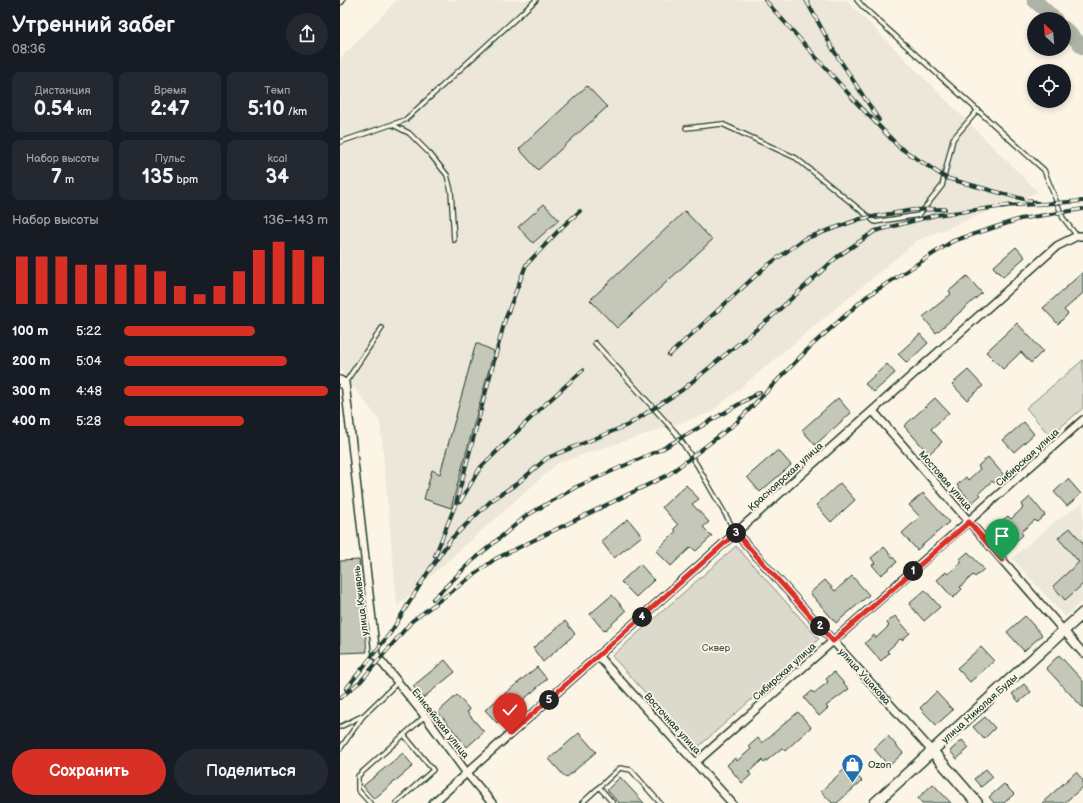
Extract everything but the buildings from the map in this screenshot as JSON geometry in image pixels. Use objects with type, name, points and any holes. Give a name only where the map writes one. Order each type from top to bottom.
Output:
[{"type":"street","name":"Красноярская улица","points":[[433,803],[1057,246],[1080,236]]},
{"type":"street","name":"улица Кживонь","points":[[342,383],[376,655]]},
{"type":"street","name":"Мостовая улица","points":[[873,411],[1083,653]]},
{"type":"street","name":"Сибирская улица","points":[[695,763],[1083,420]]},
{"type":"street","name":"улица Ушакова","points":[[736,533],[977,803]]},
{"type":"street","name":"улица Николая Буды","points":[[875,803],[1083,613]]},
{"type":"street","name":"Енисейская улица","points":[[376,655],[425,716],[466,772],[492,803]]},
{"type":"street","name":"Восточная улица","points":[[598,656],[732,803]]},
{"type":"lane","points":[[340,142],[405,120],[536,0]]},
{"type":"lane","points":[[857,0],[1044,170],[1063,218],[1080,236]]},
{"type":"lane","points":[[686,128],[722,124],[796,158],[875,222],[919,215],[942,186],[954,139],[978,110]]},
{"type":"lane","points":[[393,125],[409,133],[430,154],[446,175],[451,191],[454,240]]},
{"type":"lane","points":[[342,383],[382,328]]},
{"type":"lane","points":[[595,343],[676,433],[697,465],[736,533]]},
{"type":"lane","points":[[340,749],[362,716],[397,683]]},
{"type":"lane","points":[[340,727],[362,716]]},
{"type":"lane","points":[[370,803],[358,790],[358,776],[425,716]]},
{"type":"lane","points":[[396,803],[433,770],[404,735]]},
{"type":"lane","points":[[582,803],[620,768],[631,770],[660,803]]},
{"type":"lane","points":[[599,787],[613,803]]},
{"type":"shaded area","points":[[397,0],[846,0],[1038,192],[918,240],[710,413],[558,463],[397,606],[380,421],[340,369],[340,59]]},
{"type":"shaded area","points":[[1083,503],[1083,600],[1065,617],[1012,558],[1056,521]]},
{"type":"green space","points":[[1083,360],[1083,408],[1050,436],[1026,408]]},
{"type":"green space","name":"Сквер","points":[[736,546],[819,639],[696,749],[612,656]]},
{"type":"waterway","points":[[1034,0],[1047,12]]},
{"type":"waterway","points":[[1071,35],[1083,47]]},
{"type":"railway","points":[[765,0],[855,101],[899,147],[946,178],[1041,204],[1083,201]]},
{"type":"railway","points":[[806,0],[834,51],[879,120]]},
{"type":"railway","points":[[1001,206],[1041,204]]},
{"type":"railway","points":[[346,689],[391,632],[430,569],[451,539],[492,500],[518,483],[547,458],[628,425],[682,390],[769,319],[837,257],[875,231],[936,215],[1007,206]]},
{"type":"railway","points":[[669,355],[764,268],[804,239],[860,219],[913,210],[945,209]]},
{"type":"railway","points":[[340,698],[361,681],[412,621],[495,559],[668,475],[736,423],[811,346],[866,297],[953,241],[1020,219],[1083,209]]},
{"type":"railway","points":[[435,556],[456,503],[505,320],[526,265],[562,227],[580,211]]},
{"type":"railway","points":[[460,502],[480,468],[540,409],[583,370]]},
{"type":"railway","points":[[433,599],[471,562],[526,516],[576,487],[662,449],[760,392]]},
{"type":"place","name":"Ozon","points":[[853,784]]},
{"type":"route","points":[[510,734],[736,533],[833,641],[969,522],[1002,560]]}]
